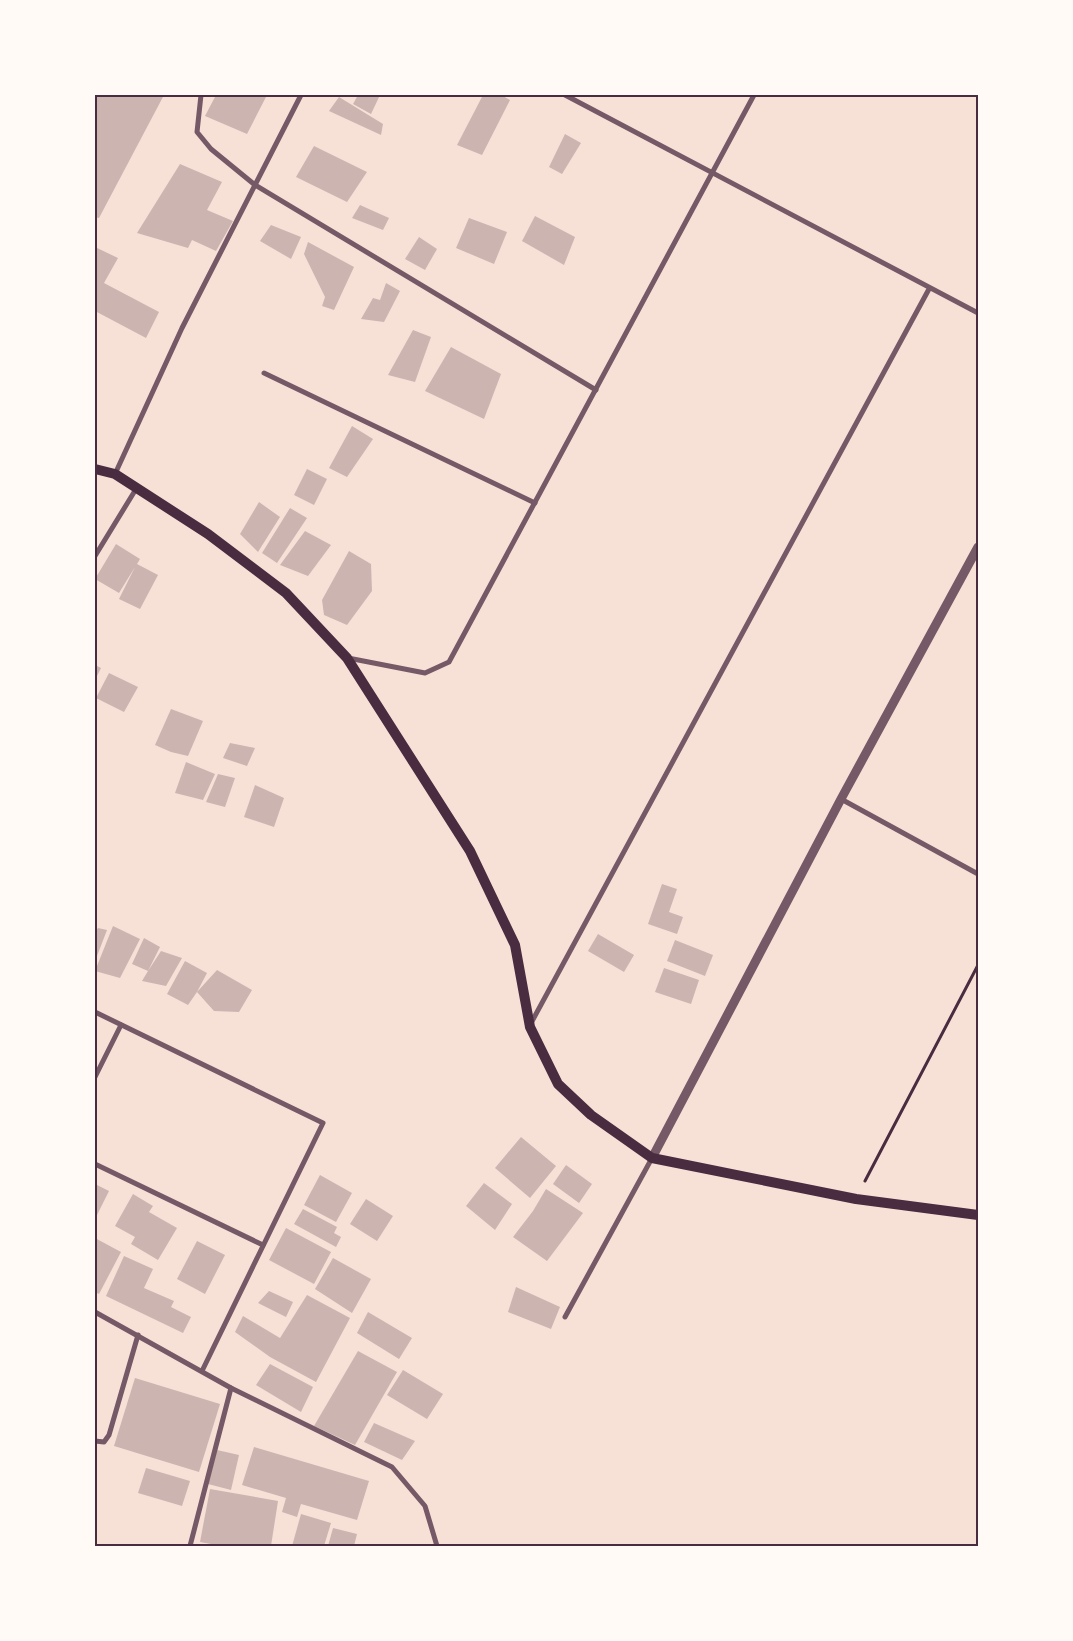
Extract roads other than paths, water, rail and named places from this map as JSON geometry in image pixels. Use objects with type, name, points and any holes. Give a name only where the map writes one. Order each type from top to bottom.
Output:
[{"type":"main road","points":[[95,469],[115,474],[208,534],[286,593],[348,658],[470,851],[515,945],[530,1026],[558,1084],[590,1114],[652,1158],[856,1199],[978,1215]]},
{"type":"street","points":[[201,95],[198,110],[198,132],[211,149],[255,185],[596,390]]},
{"type":"street","points":[[115,474],[182,328],[300,95]]},
{"type":"street","points":[[565,95],[929,289],[978,313]]},
{"type":"street","points":[[348,658],[425,673],[449,662],[754,95]]},
{"type":"street","points":[[530,1026],[929,289]]},
{"type":"street","points":[[264,373],[535,503]]},
{"type":"street","points":[[95,556],[136,489]]},
{"type":"street","points":[[565,1317],[652,1158],[841,799],[978,547]]},
{"type":"street","points":[[841,799],[978,874]]},
{"type":"street","points":[[95,1012],[323,1122],[202,1371]]},
{"type":"street","points":[[95,1077],[121,1025]]},
{"type":"street","points":[[95,1164],[263,1245]]},
{"type":"street","points":[[95,1312],[231,1388],[392,1467],[425,1506],[437,1546]]},
{"type":"street","points":[[95,1442],[104,1442],[109,1435],[138,1335]]},
{"type":"street","points":[[190,1546],[231,1388]]}]
